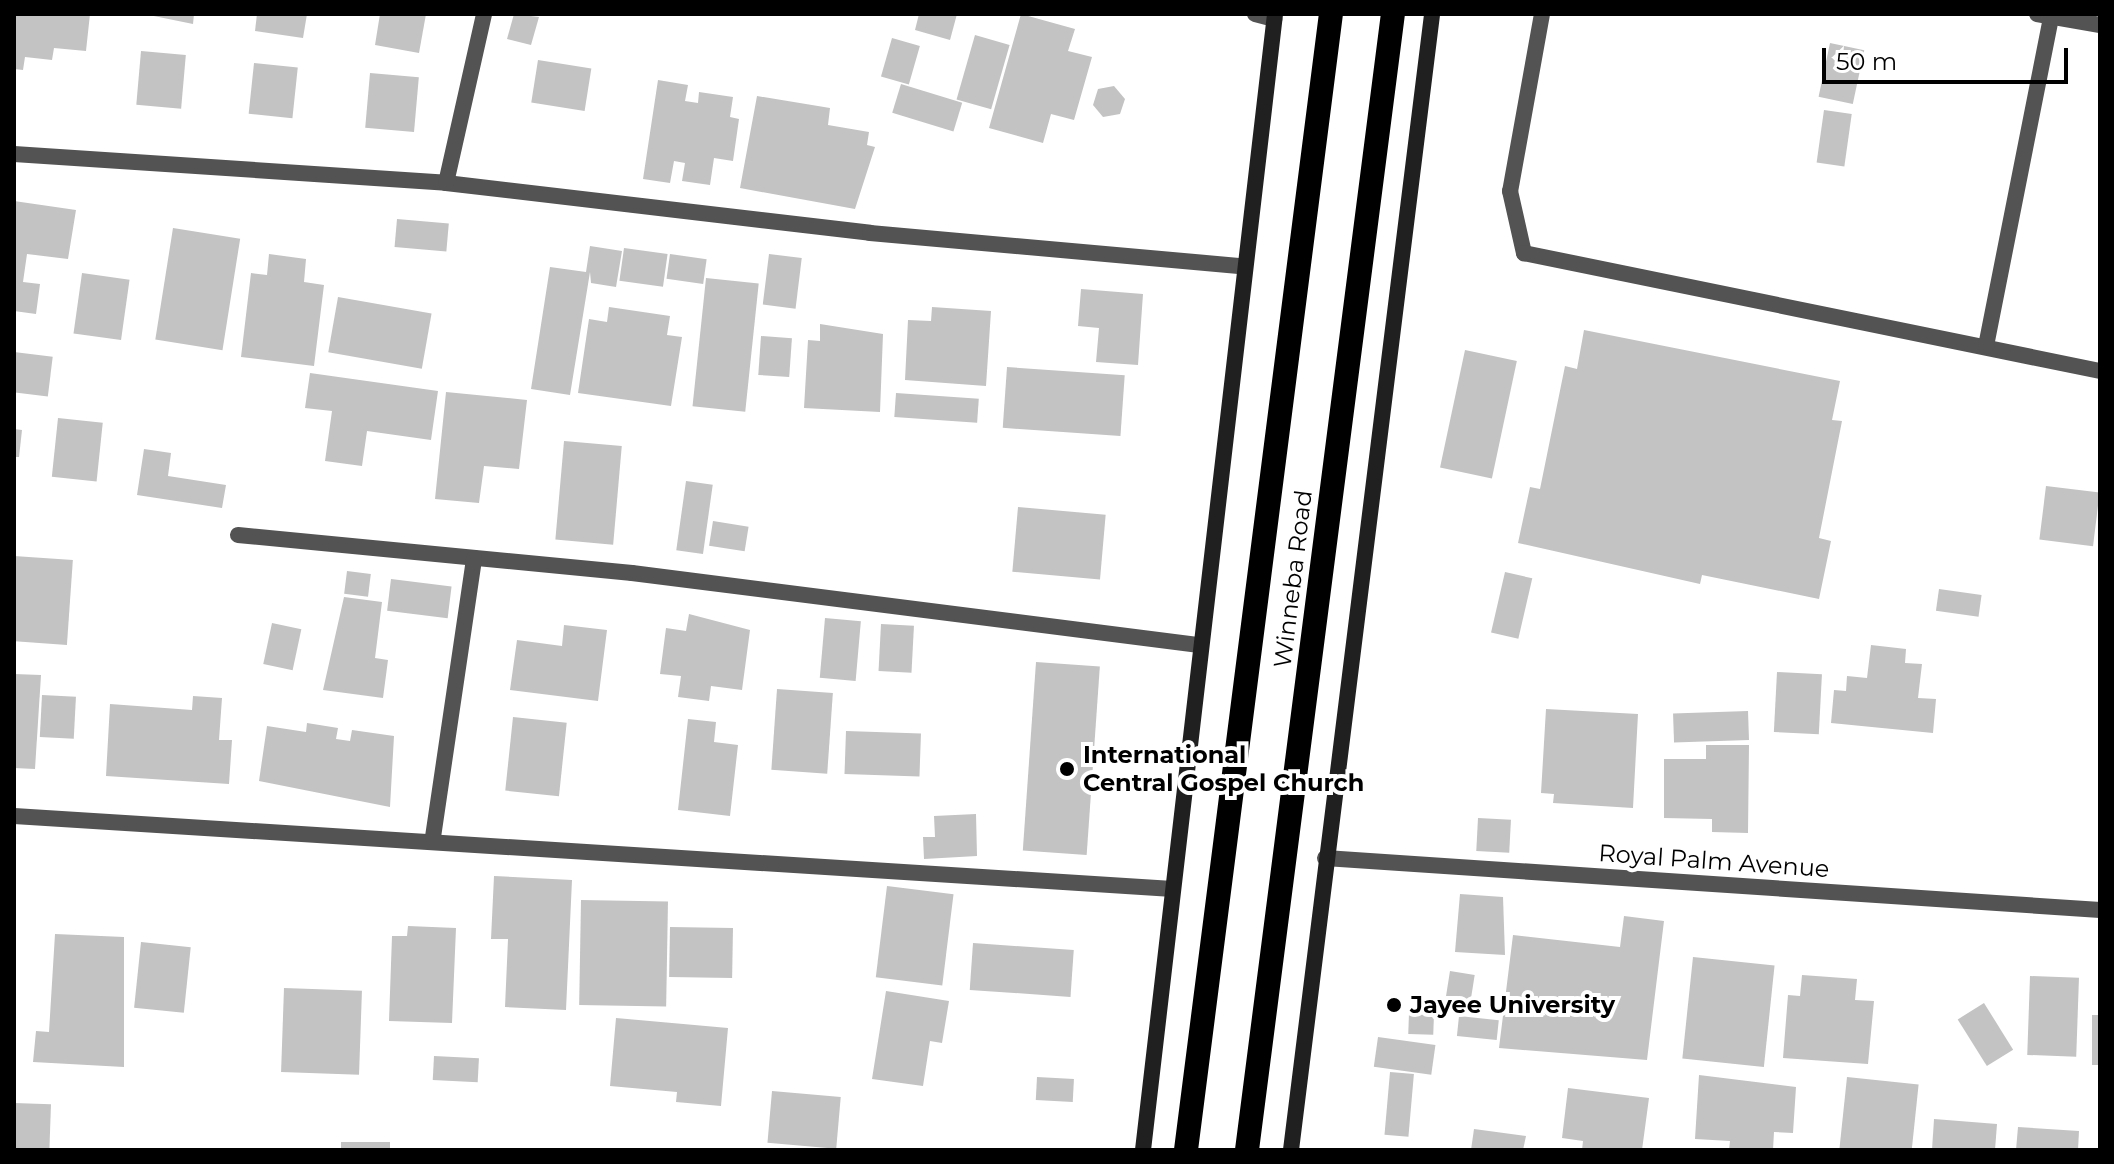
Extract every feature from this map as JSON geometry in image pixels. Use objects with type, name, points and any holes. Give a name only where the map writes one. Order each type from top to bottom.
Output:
[{"type":"highway","name":"Winneba Road","points":[[1186,1150],[1331,14]]},
{"type":"highway","name":"Winneba Road","points":[[1247,1150],[1393,14]]},
{"type":"street","points":[[446,183],[484,14]]},
{"type":"street","points":[[1143,1150],[1242,266],[1275,17],[1255,14]]},
{"type":"street","points":[[1291,1150],[1432,14]]},
{"type":"street","points":[[1542,14],[1510,191],[1524,253],[2100,371]]},
{"type":"street","points":[[1986,346],[2046,15],[2100,25]]},
{"type":"street","points":[[14,154],[446,183],[870,233],[1242,266]]},
{"type":"street","points":[[238,535],[474,558],[1199,645]]},
{"type":"street","points":[[433,837],[474,558]]},
{"type":"street","points":[[14,816],[433,837],[1173,889]]},
{"type":"street","name":"Royal Palm Avenue","points":[[1325,858],[2100,910]]},
{"type":"building","points":[[14,14],[90,14],[86,51],[54,48],[52,60],[25,57],[23,70],[14,69]]},
{"type":"building","points":[[144,14],[194,14],[193,24]]},
{"type":"building","points":[[257,14],[307,14],[303,38],[255,31]]},
{"type":"building","points":[[380,14],[426,14],[419,53],[375,45]]},
{"type":"building","points":[[514,14],[539,17],[531,45],[507,39]]},
{"type":"building","points":[[919,14],[957,14],[950,40],[915,30]]},
{"type":"building","points":[[1021,14],[1075,29],[1068,51],[1092,57],[1074,120],[1051,114],[1043,143],[989,128]]},
{"type":"building","points":[[975,35],[1010,45],[991,109],[957,99]]},
{"type":"building","points":[[892,38],[920,46],[909,84],[881,76]]},
{"type":"building","points":[[1830,43],[1864,50],[1853,104],[1819,97]]},
{"type":"building","points":[[141,51],[186,55],[181,109],[136,105]]},
{"type":"building","points":[[538,60],[591,68],[585,111],[531,102]]},
{"type":"building","points":[[254,63],[298,68],[292,118],[249,114]]},
{"type":"building","points":[[370,73],[419,77],[414,132],[365,128]]},
{"type":"building","points":[[658,80],[688,85],[685,101],[698,103],[699,92],[733,97],[730,117],[739,119],[733,161],[714,158],[710,185],[682,181],[685,163],[674,161],[670,183],[643,179]]},
{"type":"building","points":[[901,84],[962,103],[953,131],[892,113]]},
{"type":"building","points":[[1114,86],[1125,99],[1120,114],[1103,117],[1093,105],[1098,89]]},
{"type":"building","points":[[757,96],[830,108],[828,125],[869,132],[867,145],[875,147],[855,209],[740,188]]},
{"type":"building","points":[[1824,110],[1852,114],[1844,166],[1817,162]]},
{"type":"building","points":[[14,201],[76,210],[68,259],[27,254],[23,282],[40,284],[36,314],[14,311]]},
{"type":"building","points":[[397,219],[449,224],[446,251],[395,247]]},
{"type":"building","points":[[173,228],[240,239],[222,350],[155,340]]},
{"type":"building","points":[[590,246],[622,251],[616,287],[591,283],[590,272],[570,395],[531,389],[550,267],[586,272]]},
{"type":"building","points":[[624,248],[668,254],[663,287],[619,281]]},
{"type":"building","points":[[269,254],[306,259],[304,282],[324,285],[314,366],[241,357],[251,273],[267,275]]},
{"type":"building","points":[[670,254],[707,259],[703,284],[667,279]]},
{"type":"building","points":[[769,254],[802,258],[796,309],[763,305]]},
{"type":"building","points":[[82,273],[130,280],[121,340],[74,333]]},
{"type":"building","points":[[706,278],[759,284],[745,412],[693,406]]},
{"type":"building","points":[[1081,289],[1143,294],[1138,365],[1096,362],[1099,328],[1078,326]]},
{"type":"building","points":[[338,297],[432,313],[422,369],[328,352]]},
{"type":"building","points":[[609,307],[670,316],[667,335],[682,337],[671,406],[578,393],[589,319],[607,322]]},
{"type":"building","points":[[932,307],[991,311],[986,386],[905,380],[908,320],[931,321]]},
{"type":"building","points":[[820,324],[883,334],[880,412],[804,408],[808,340],[820,341]]},
{"type":"building","points":[[1584,330],[1840,381],[1832,420],[1842,421],[1819,538],[1831,541],[1819,599],[1702,575],[1700,584],[1518,543],[1530,487],[1540,489],[1565,366],[1577,369]]},
{"type":"building","points":[[761,336],[792,338],[789,377],[758,375]]},
{"type":"building","points":[[1465,350],[1517,361],[1492,478],[1440,467]]},
{"type":"building","points":[[14,352],[53,357],[48,396],[14,392]]},
{"type":"building","points":[[1007,367],[1125,375],[1120,436],[1003,428]]},
{"type":"building","points":[[310,373],[438,391],[431,440],[367,431],[362,466],[325,461],[332,411],[305,408]]},
{"type":"building","points":[[446,392],[527,400],[519,469],[484,466],[479,503],[435,499]]},
{"type":"building","points":[[896,393],[979,399],[977,423],[894,417]]},
{"type":"building","points":[[58,418],[103,423],[97,481],[52,477]]},
{"type":"building","points":[[14,429],[22,430],[19,457],[14,457]]},
{"type":"building","points":[[564,441],[622,446],[613,545],[555,540]]},
{"type":"building","points":[[144,449],[171,453],[168,476],[226,485],[222,508],[137,495]]},
{"type":"building","points":[[686,481],[713,485],[703,554],[676,550]]},
{"type":"building","points":[[2046,486],[2100,493],[2093,546],[2039,540]]},
{"type":"building","points":[[1018,507],[1106,515],[1100,579],[1012,572]]},
{"type":"building","points":[[713,521],[749,527],[745,551],[709,546]]},
{"type":"building","points":[[14,556],[73,560],[67,645],[14,641]]},
{"type":"building","points":[[347,571],[371,574],[368,597],[344,594]]},
{"type":"building","points":[[1505,572],[1532,578],[1518,639],[1491,632]]},
{"type":"building","points":[[391,579],[452,586],[448,618],[387,611]]},
{"type":"building","points":[[1939,589],[1982,595],[1979,617],[1936,611]]},
{"type":"building","points":[[344,597],[382,602],[375,658],[388,660],[383,698],[323,690]]},
{"type":"building","points":[[689,614],[750,630],[742,690],[711,686],[709,701],[678,697],[681,676],[660,674],[666,628],[686,631]]},
{"type":"building","points":[[825,618],[861,621],[856,681],[820,678]]},
{"type":"building","points":[[272,623],[301,629],[293,670],[263,664]]},
{"type":"building","points":[[881,624],[914,626],[911,673],[879,671]]},
{"type":"building","points":[[564,625],[607,630],[598,701],[510,690],[517,640],[562,646]]},
{"type":"building","points":[[1871,645],[1906,649],[1905,663],[1922,664],[1918,698],[1936,699],[1933,733],[1831,723],[1834,690],[1846,691],[1847,676],[1867,678]]},
{"type":"building","points":[[1036,662],[1100,666],[1087,855],[1023,851]]},
{"type":"building","points":[[1777,672],[1822,674],[1819,734],[1774,732]]},
{"type":"building","points":[[14,674],[41,675],[35,769],[14,768]]},
{"type":"building","points":[[777,689],[833,693],[827,774],[771,770]]},
{"type":"building","points":[[42,695],[76,697],[74,739],[40,737]]},
{"type":"building","points":[[193,696],[222,698],[219,740],[232,740],[229,784],[106,776],[110,704],[192,710]]},
{"type":"building","points":[[1546,709],[1638,714],[1633,808],[1553,803],[1554,794],[1541,793]]},
{"type":"building","points":[[1748,711],[1749,740],[1674,743],[1673,714]]},
{"type":"building","points":[[513,717],[567,723],[559,796],[505,791]]},
{"type":"building","points":[[688,719],[716,722],[714,742],[738,745],[730,816],[678,810]]},
{"type":"building","points":[[307,723],[338,728],[336,739],[350,741],[352,730],[394,736],[390,807],[259,781],[267,726],[306,732]]},
{"type":"building","points":[[846,731],[921,734],[919,777],[844,774]]},
{"type":"building","points":[[1706,745],[1749,745],[1748,833],[1712,832],[1712,819],[1664,818],[1664,759],[1706,759]]},
{"type":"building","points":[[976,814],[977,856],[924,859],[923,837],[935,837],[934,816]]},
{"type":"building","points":[[1478,818],[1511,820],[1509,853],[1476,851]]},
{"type":"building","points":[[494,876],[572,880],[566,1010],[505,1007],[508,939],[491,939]]},
{"type":"building","points":[[887,886],[954,894],[942,985],[876,977]]},
{"type":"building","points":[[1460,894],[1503,897],[1505,955],[1455,952]]},
{"type":"building","points":[[581,900],[668,902],[666,1007],[579,1005]]},
{"type":"building","points":[[1624,916],[1664,921],[1647,1060],[1499,1048],[1513,935],[1620,947]]},
{"type":"building","points":[[408,926],[456,928],[452,1023],[389,1021],[392,936],[407,936]]},
{"type":"building","points":[[670,927],[733,928],[732,978],[669,977]]},
{"type":"building","points":[[55,934],[124,937],[124,1067],[33,1062],[36,1031],[49,1032]]},
{"type":"building","points":[[141,942],[191,947],[184,1013],[134,1008]]},
{"type":"building","points":[[973,943],[1074,950],[1070,997],[970,990]]},
{"type":"building","points":[[1693,957],[1775,966],[1764,1067],[1682,1058]]},
{"type":"building","points":[[1450,971],[1475,975],[1469,1012],[1444,1009]]},
{"type":"building","points":[[1802,975],[1857,979],[1855,1000],[1874,1001],[1868,1064],[1783,1058],[1788,995],[1800,996]]},
{"type":"building","points":[[2030,976],[2079,978],[2076,1057],[2027,1055]]},
{"type":"building","points":[[284,988],[362,991],[359,1075],[281,1072]]},
{"type":"building","points":[[886,991],[949,1001],[942,1043],[930,1041],[923,1086],[872,1079]]},
{"type":"building","points":[[1984,1003],[2013,1050],[1987,1066],[1958,1019]]},
{"type":"building","points":[[1409,1013],[1434,1014],[1433,1035],[1408,1034]]},
{"type":"building","points":[[2092,1015],[2100,1015],[2100,1065],[2092,1065]]},
{"type":"building","points":[[1459,1016],[1499,1020],[1497,1040],[1457,1036]]},
{"type":"building","points":[[616,1018],[728,1028],[721,1106],[676,1102],[677,1092],[610,1086]]},
{"type":"building","points":[[1378,1037],[1435,1045],[1431,1075],[1374,1067]]},
{"type":"building","points":[[434,1056],[479,1058],[478,1082],[433,1080]]},
{"type":"building","points":[[1390,1072],[1414,1074],[1408,1137],[1385,1135]]},
{"type":"building","points":[[1699,1075],[1796,1087],[1793,1133],[1774,1132],[1773,1150],[1729,1150],[1730,1141],[1695,1139]]},
{"type":"building","points":[[1037,1077],[1074,1079],[1073,1102],[1036,1100]]},
{"type":"building","points":[[1847,1077],[1919,1085],[1912,1150],[1839,1150]]},
{"type":"building","points":[[1568,1088],[1649,1098],[1642,1150],[1582,1150],[1583,1141],[1562,1138]]},
{"type":"building","points":[[772,1091],[841,1097],[836,1149],[767,1143]]},
{"type":"building","points":[[14,1103],[51,1104],[49,1150],[14,1150]]},
{"type":"building","points":[[1934,1119],[1997,1124],[1995,1150],[1932,1150]]},
{"type":"building","points":[[2018,1127],[2079,1131],[2078,1150],[2016,1150]]},
{"type":"building","points":[[1474,1129],[1526,1136],[1523,1150],[1471,1150]]},
{"type":"building","points":[[341,1142],[390,1142],[390,1150],[341,1150]]},
{"type":"place","name":"International Central Gospel Church","points":[[1067,769]]},
{"type":"place","name":"Jayee University","points":[[1394,1005]]}]
